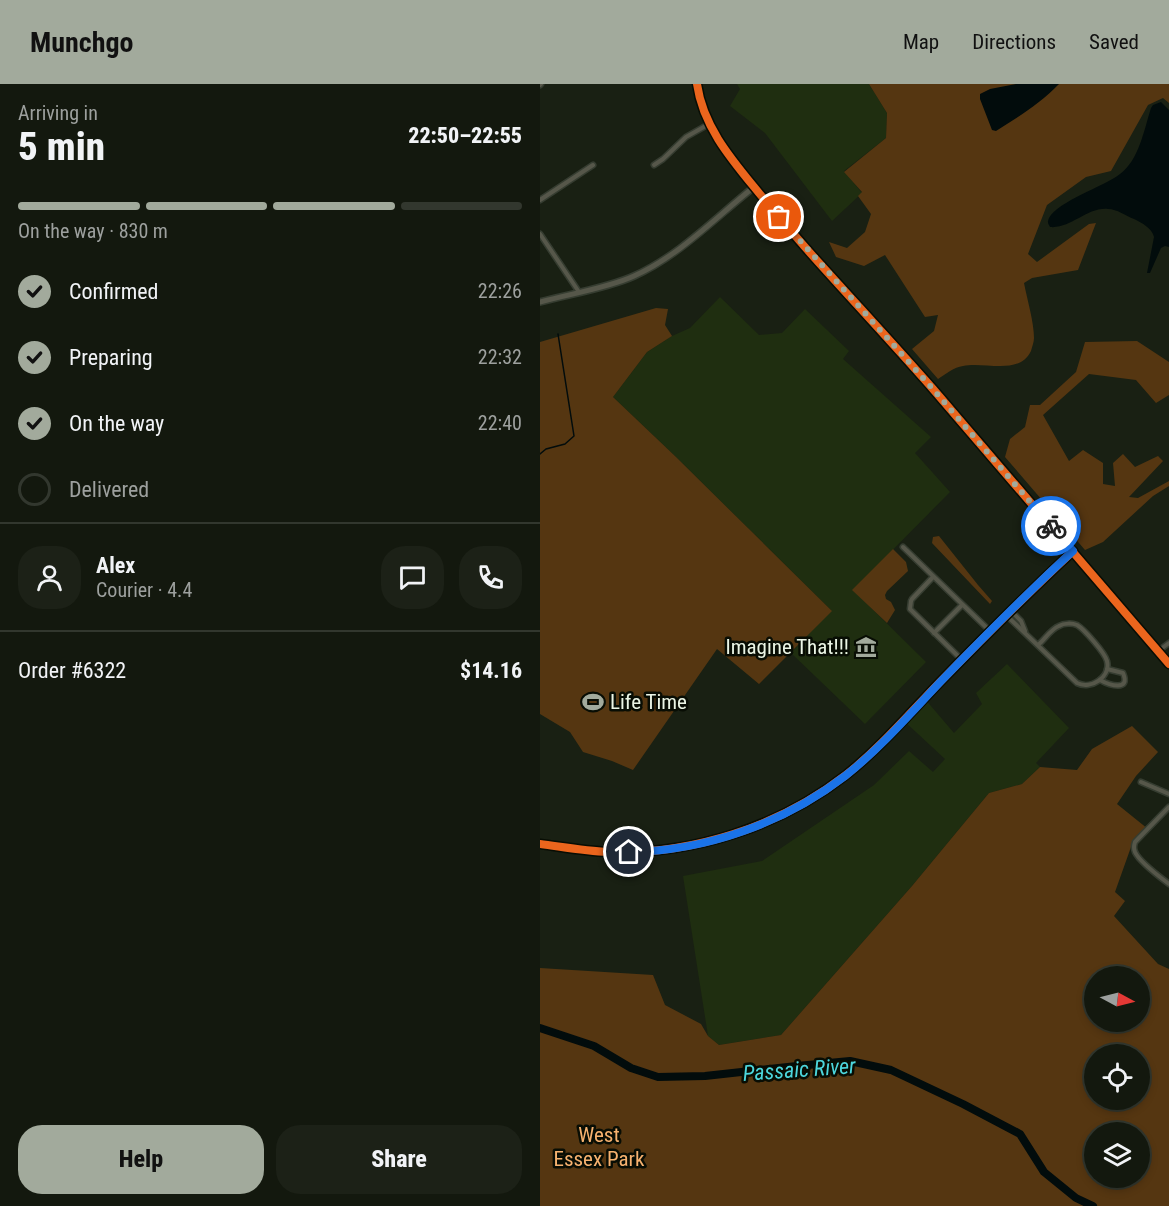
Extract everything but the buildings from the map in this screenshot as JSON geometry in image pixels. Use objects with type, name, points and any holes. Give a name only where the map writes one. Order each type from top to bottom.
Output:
[{"type":"street","points":[[697,84],[709,124],[723,148],[754,187],[787,227],[932,388],[1169,664]]},
{"type":"street","points":[[654,165],[687,137],[709,124]]},
{"type":"street","points":[[540,200],[593,165]]},
{"type":"street","points":[[540,302],[626,279],[645,271],[681,247],[754,187]]},
{"type":"street","points":[[540,234],[579,292]]},
{"type":"street","points":[[903,547],[990,632]]},
{"type":"street","points":[[540,844],[591,851],[652,851],[722,838],[752,828],[793,808],[845,776],[873,751],[1073,551]]},
{"type":"street","points":[[933,577],[912,599],[910,605],[912,612],[962,660]]},
{"type":"street","points":[[934,633],[962,605]]},
{"type":"street","points":[[1009,613],[1053,662],[1077,683],[1089,686],[1100,680],[1107,669],[1104,654],[1077,625],[1057,626],[1038,645]]},
{"type":"street","points":[[1158,651],[1169,643]]},
{"type":"street","points":[[1100,680],[1117,686],[1124,682],[1123,673],[1107,669]]},
{"type":"street","points":[[1141,782],[1169,794]]},
{"type":"street","points":[[1169,807],[1135,842],[1134,848],[1136,854],[1169,884]]},
{"type":"shaded area","points":[[737,84],[869,84],[887,113],[886,138],[844,171],[862,193],[832,221],[765,133],[730,106],[740,89]]},
{"type":"shaded area","points":[[1016,84],[1059,84],[1021,115],[996,131],[992,130],[980,94],[990,89]]},
{"type":"shaded area","points":[[1161,102],[1169,110],[1169,247],[1161,248],[1150,273],[1147,273],[1153,234],[1143,224],[1118,211],[1100,209],[1058,227],[1050,227],[1048,222],[1054,212],[1062,206],[1112,179],[1127,168],[1140,144],[1151,108]]},
{"type":"shaded area","points":[[720,297],[759,335],[782,333],[805,309],[849,351],[843,359],[931,437],[915,453],[950,492],[853,590],[926,662],[865,724],[791,653],[831,610],[613,397],[647,352],[690,328]]},
{"type":"shaded area","points":[[1007,664],[1069,728],[1036,763],[1040,767],[1022,784],[989,793],[912,886],[781,1035],[719,1045],[708,1036],[683,876],[762,861],[874,785],[909,751],[933,772],[945,759],[903,720],[925,699],[954,733],[982,704],[976,693]]},
{"type":"green space","points":[[869,84],[1169,84],[1169,103],[1163,98],[1148,105],[1111,171],[1086,177],[1047,205],[1028,254],[1037,262],[1089,224],[1096,223],[1078,270],[1032,278],[1024,283],[1032,318],[1034,340],[1031,351],[1025,359],[1018,363],[960,367],[938,379],[912,349],[934,331],[938,315],[925,317],[885,255],[864,266],[836,257],[829,242],[847,248],[865,232],[871,214],[858,196],[862,192],[844,172],[886,138],[887,113]]},
{"type":"green space","points":[[656,308],[668,309],[665,325],[672,336],[647,352],[613,397],[832,611],[759,684],[717,649],[633,770],[583,752],[570,732],[540,714],[540,342]]},
{"type":"green space","points":[[1137,341],[1169,362],[1169,395],[1156,403],[1136,380],[1089,374],[1043,415],[1069,461],[1083,450],[1103,463],[1103,484],[1115,486],[1113,463],[1123,454],[1135,467],[1158,456],[1163,461],[1129,497],[1138,498],[1169,481],[1169,486],[1153,496],[1103,542],[1085,550],[1005,457],[1010,439],[1025,427],[1030,405],[1040,405],[1076,372],[1085,342]]},
{"type":"green space","points":[[939,536],[992,601],[990,604],[932,543],[933,537]]},
{"type":"green space","points":[[893,549],[906,562],[908,571],[885,595],[895,610],[887,623],[852,590]]},
{"type":"green space","name":"West Essex Park","points":[[1132,726],[1158,752],[1136,776],[1117,804],[1148,829],[1131,847],[1115,892],[1125,901],[1114,916],[1158,964],[1169,969],[1169,1206],[540,1206],[540,968],[653,975],[665,1005],[701,1024],[708,1036],[719,1045],[781,1035],[912,886],[989,793],[1022,784],[1040,767],[1077,770],[1092,749]]},
{"type":"waterway","points":[[540,454],[546,449],[565,444],[574,436],[558,334]]},
{"type":"waterway","name":"Passaic River","points":[[540,1028],[594,1046],[631,1068],[658,1077],[705,1076],[850,1061],[891,1070],[1020,1134],[1044,1172],[1076,1198],[1093,1206]]},
{"type":"cycle path","points":[[697,84],[700,100],[712,129],[749,181],[933,389],[1169,664]]},
{"type":"cycle path","points":[[540,844],[608,852],[671,849],[733,834],[792,809],[846,775],[871,754],[940,682],[1073,551]]},
{"type":"way so far","points":[[779,217],[932,388],[1051,526]]},
{"type":"place","name":"Imagine That!!!","points":[[866,647]]},
{"type":"place","name":"Life Time","points":[[593,702]]},
{"type":"route","points":[[629,852],[697,844],[752,828],[813,797],[845,776],[873,751],[997,624],[1073,551],[1051,526]]}]
